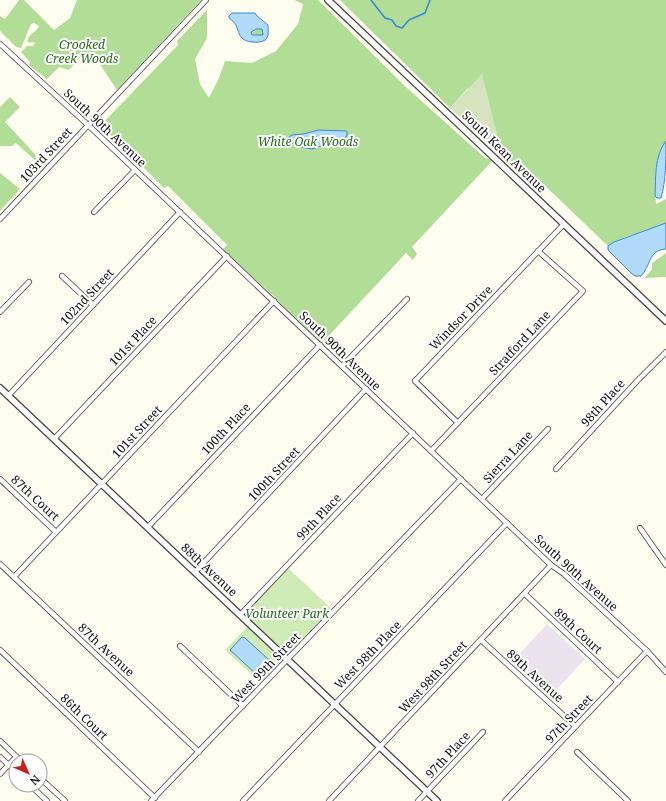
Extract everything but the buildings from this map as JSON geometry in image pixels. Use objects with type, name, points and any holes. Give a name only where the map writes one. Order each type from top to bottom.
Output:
[{"type":"street","name":"103rd Street","points":[[0,219],[206,0]]},
{"type":"street","name":"South Kean Avenue","points":[[328,0],[666,320]]},
{"type":"street","name":"South 90th Avenue","points":[[0,44],[227,256],[551,565],[564,574],[647,652],[666,672]]},
{"type":"street","points":[[94,212],[135,170]]},
{"type":"street","name":"102nd Street","points":[[8,396],[180,212]]},
{"type":"street","name":"Windsor Drive","points":[[458,423],[414,381],[564,224]]},
{"type":"street","name":"Stratford Lane","points":[[431,451],[582,291],[538,251]]},
{"type":"street","name":"101st Place","points":[[54,439],[227,256]]},
{"type":"street","points":[[62,276],[93,305]]},
{"type":"street","points":[[0,312],[29,282]]},
{"type":"street","points":[[342,366],[407,299]]},
{"type":"street","name":"101st Street","points":[[14,577],[274,301]]},
{"type":"street","name":"100th Place","points":[[148,528],[320,345]]},
{"type":"street","name":"98th Place","points":[[556,469],[638,380],[666,352]]},
{"type":"street","name":"88th Avenue","points":[[0,388],[438,801]]},
{"type":"street","name":"100th Street","points":[[195,572],[366,389]]},
{"type":"street","name":"Sierra Lane","points":[[482,499],[548,429]]},
{"type":"street","name":"99th Place","points":[[240,615],[413,433]]},
{"type":"street","name":"87th Court","points":[[0,479],[56,532]]},
{"type":"street","name":"West 99th Street","points":[[153,799],[461,479]]},
{"type":"street","name":"West 98th Place","points":[[243,801],[507,523]]},
{"type":"street","points":[[640,528],[666,565]]},
{"type":"street","name":"87th Avenue","points":[[0,564],[199,752]]},
{"type":"street","name":"West 98th Street","points":[[329,801],[551,565]]},
{"type":"street","name":"89th Court","points":[[525,594],[618,682]]},
{"type":"street","name":"89th Avenue","points":[[481,640],[575,726]]},
{"type":"street","points":[[180,646],[244,706]]},
{"type":"street","name":"86th Court","points":[[0,650],[153,799]]},
{"type":"street","name":"97th Street","points":[[505,801],[647,652]]},
{"type":"street","name":"97th Place","points":[[418,801],[483,732]]},
{"type":"street","points":[[0,741],[12,753]]},
{"type":"street","points":[[576,752],[628,801]]},
{"type":"street","points":[[0,757],[8,765],[0,774]]},
{"type":"street","points":[[48,785],[65,801]]},
{"type":"street","points":[[38,793],[47,801]]},
{"type":"shaded area","points":[[547,624],[585,659],[549,698],[512,662]]},
{"type":"green space","name":"Crooked Creek Woods","points":[[19,0],[24,0],[54,30],[70,18],[77,0],[201,0],[117,90],[99,63],[81,56],[69,70],[59,67],[47,79],[29,65],[30,62],[21,52],[27,46],[33,46],[35,43],[30,43],[27,41],[39,26],[34,23],[31,24],[21,48],[16,47],[0,31],[0,16],[5,19]]},
{"type":"green space","points":[[294,0],[318,0],[406,87],[485,158],[493,160],[412,247],[417,254],[413,260],[406,253],[322,343],[266,289],[222,250],[227,245],[168,186],[164,188],[101,125],[178,45],[177,41],[207,10],[207,38],[195,59],[200,84],[209,98],[219,78],[225,61],[252,63],[276,51],[298,24],[303,4]],"holes":[[[319,130],[343,139],[327,143],[317,148],[295,146],[292,135]]]},
{"type":"green space","points":[[340,0],[666,0],[666,141],[657,163],[655,188],[656,204],[666,199],[666,223],[629,236],[608,246],[539,180],[527,177],[488,143],[497,133],[468,88],[450,108]]},
{"type":"green space","points":[[256,29],[262,29],[263,35],[252,35],[251,32]]},
{"type":"green space","points":[[482,74],[497,134],[488,143],[450,108]]},
{"type":"green space","points":[[10,97],[20,107],[5,122],[35,154],[37,162],[16,143],[12,146],[0,146],[0,107]]},
{"type":"green space","points":[[0,173],[20,189],[0,211]]},
{"type":"green space","points":[[666,253],[666,277],[645,278],[652,269],[652,263]]},
{"type":"green space","name":"Volunteer Park","points":[[288,568],[332,609],[293,651],[288,654],[283,652],[250,620],[247,614],[248,610]]},
{"type":"green space","points":[[247,627],[279,657],[276,668],[261,683],[225,650]]},
{"type":"water","points":[[232,13],[255,13],[268,25],[267,38],[263,41],[256,42],[243,39],[236,25],[229,18]],"holes":[[[256,29],[262,29],[263,35],[252,35],[251,32]]]},
{"type":"water","points":[[319,130],[346,131],[347,136],[343,139],[312,149],[296,146],[290,141],[289,137],[292,135]]},
{"type":"water","points":[[666,141],[664,185],[661,198],[657,198],[655,196],[656,167],[659,154]]},
{"type":"water","points":[[666,223],[666,249],[660,250],[653,255],[641,276],[635,276],[631,273],[608,250],[608,246],[614,242]]},
{"type":"water","points":[[242,637],[269,660],[268,663],[256,674],[230,650]]},
{"type":"waterway","points":[[371,0],[385,18],[392,20],[396,26],[402,28],[409,20],[425,13],[430,0]]},
{"type":"park label","name":"White Oak Woods","points":[[308,142]]}]
